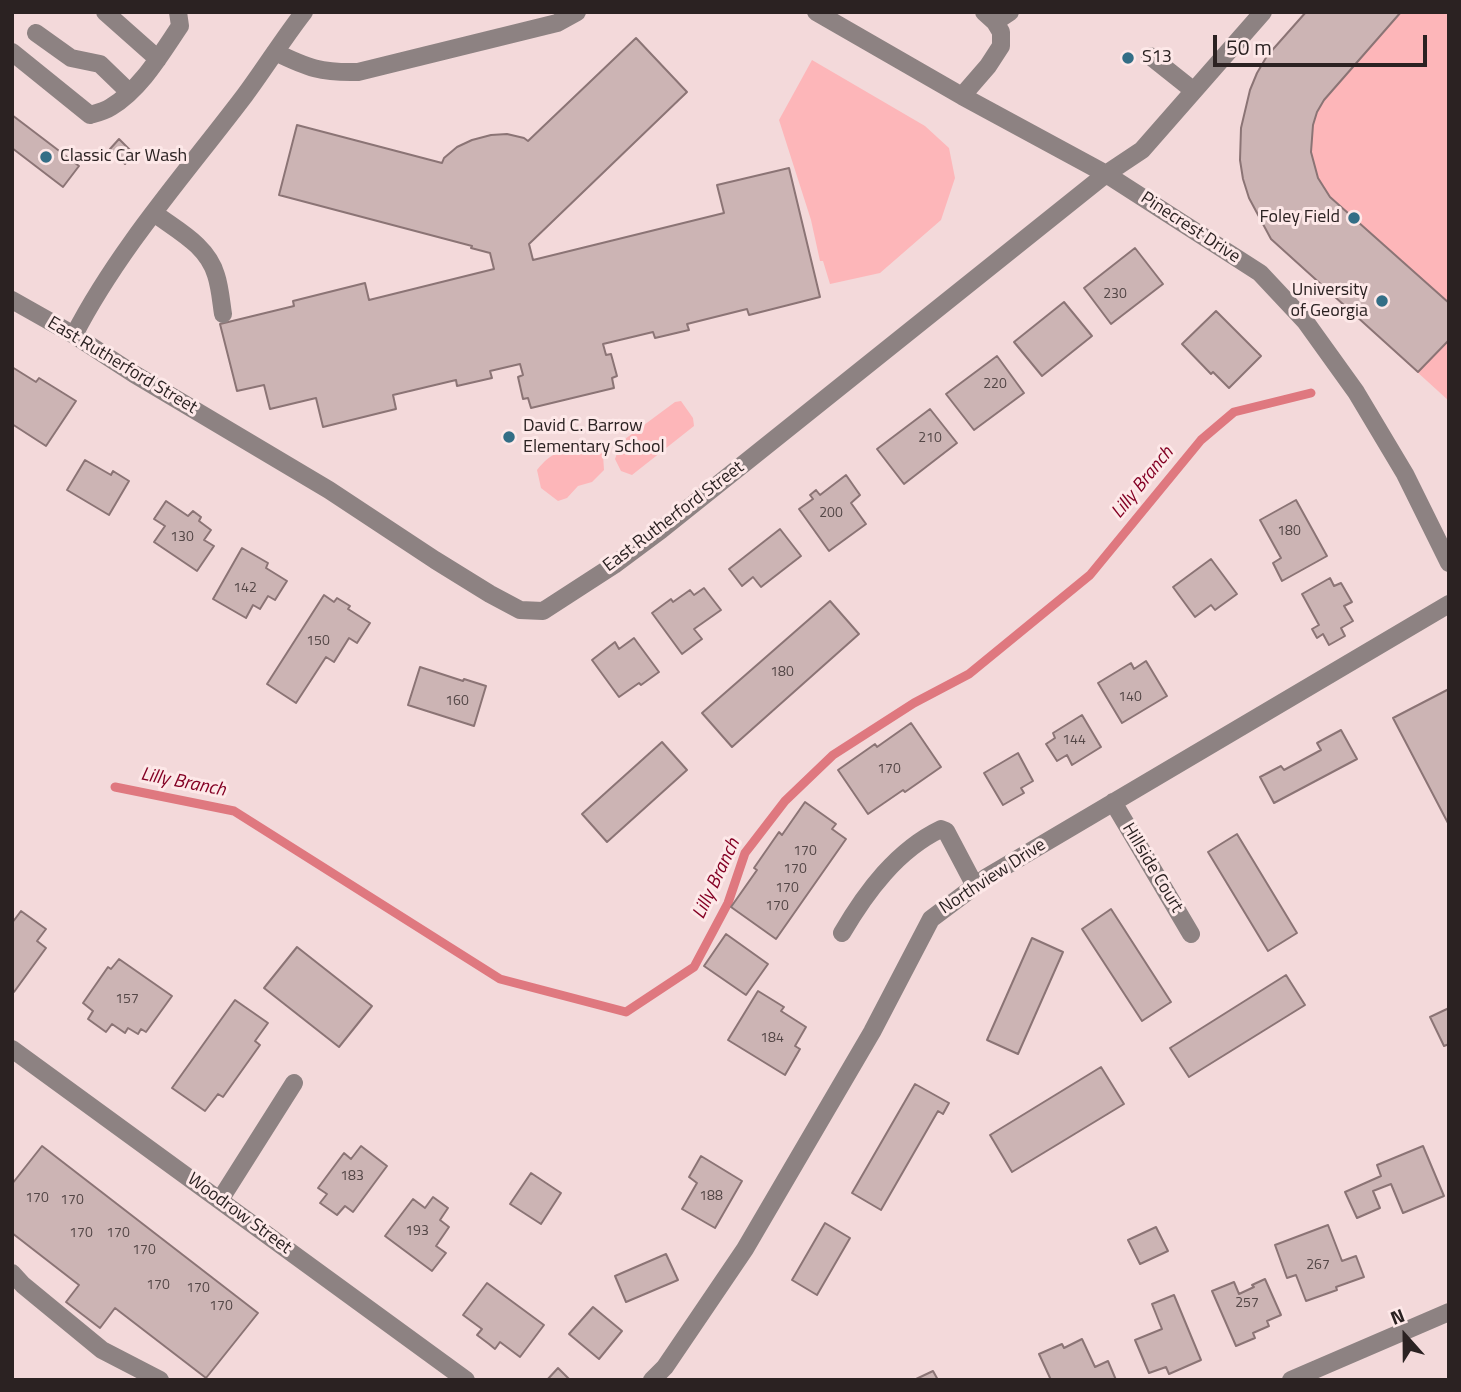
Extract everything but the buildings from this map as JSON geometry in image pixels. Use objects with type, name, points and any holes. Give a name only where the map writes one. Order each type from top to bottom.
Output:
[{"type":"street","points":[[105,12],[158,58]]},
{"type":"street","points":[[12,52],[90,115],[111,107],[130,92],[180,26],[178,12]]},
{"type":"street","points":[[74,335],[117,262],[304,12]]},
{"type":"street","points":[[275,52],[318,70],[333,73],[358,72],[557,23],[578,12]]},
{"type":"street","name":"Pinecrest Drive","points":[[816,12],[961,96],[1106,174],[1260,273],[1305,321],[1356,391],[1405,474],[1449,564]]},
{"type":"street","name":"East Rutherford Street","points":[[12,300],[329,490],[490,594],[520,610],[543,611],[614,565],[661,530],[1106,174],[1142,150],[1263,12]]},
{"type":"street","points":[[961,96],[988,66],[1001,46],[997,16]]},
{"type":"street","points":[[36,33],[71,58],[100,64],[130,92]]},
{"type":"street","points":[[1150,56],[1195,91]]},
{"type":"street","points":[[154,213],[201,247],[210,260],[223,314]]},
{"type":"street","name":"Northview Drive","points":[[652,1380],[665,1367],[745,1249],[875,1026],[930,919],[987,877],[1449,604]]},
{"type":"street","name":"Hillside Court","points":[[1113,802],[1191,934]]},
{"type":"street","points":[[842,933],[889,866],[927,835],[941,829],[946,831],[975,886]]},
{"type":"street","name":"Woodrow Street","points":[[12,1049],[466,1380]]},
{"type":"street","points":[[220,1200],[294,1083]]},
{"type":"street","points":[[12,1273],[102,1350],[160,1380]]},
{"type":"street","points":[[1291,1380],[1449,1312]]},
{"type":"shaded area","name":"Foley Field","points":[[1306,12],[1449,12],[1449,401],[1271,239],[1249,198],[1240,160],[1241,128],[1250,90],[1267,56]]},
{"type":"shaded area","points":[[812,60],[925,126],[949,148],[955,178],[941,220],[880,273],[830,284],[823,261],[820,261],[811,220],[779,120]]},
{"type":"shaded area","points":[[681,401],[693,418],[694,426],[632,475],[621,471],[615,459],[621,442],[675,402]]},
{"type":"shaded area","points":[[585,445],[597,448],[603,455],[604,470],[592,482],[578,486],[567,498],[558,501],[541,488],[537,470],[558,452]]},
{"type":"waterway","name":"Lilly Branch","points":[[115,787],[234,811],[500,979],[626,1012],[694,967],[728,903],[745,853],[785,801],[833,755],[914,703],[969,674],[1090,575],[1201,440],[1234,412],[1311,393]]},
{"type":"place","name":"S13","points":[[1128,58]]},
{"type":"place","name":"Classic Car Wash","points":[[46,157]]},
{"type":"place","name":"Foley Field","points":[[1354,218]]},
{"type":"place","name":"University of Georgia","points":[[1382,301]]},
{"type":"place","name":"David C. Barrow Elementary School","points":[[509,437]]}]
